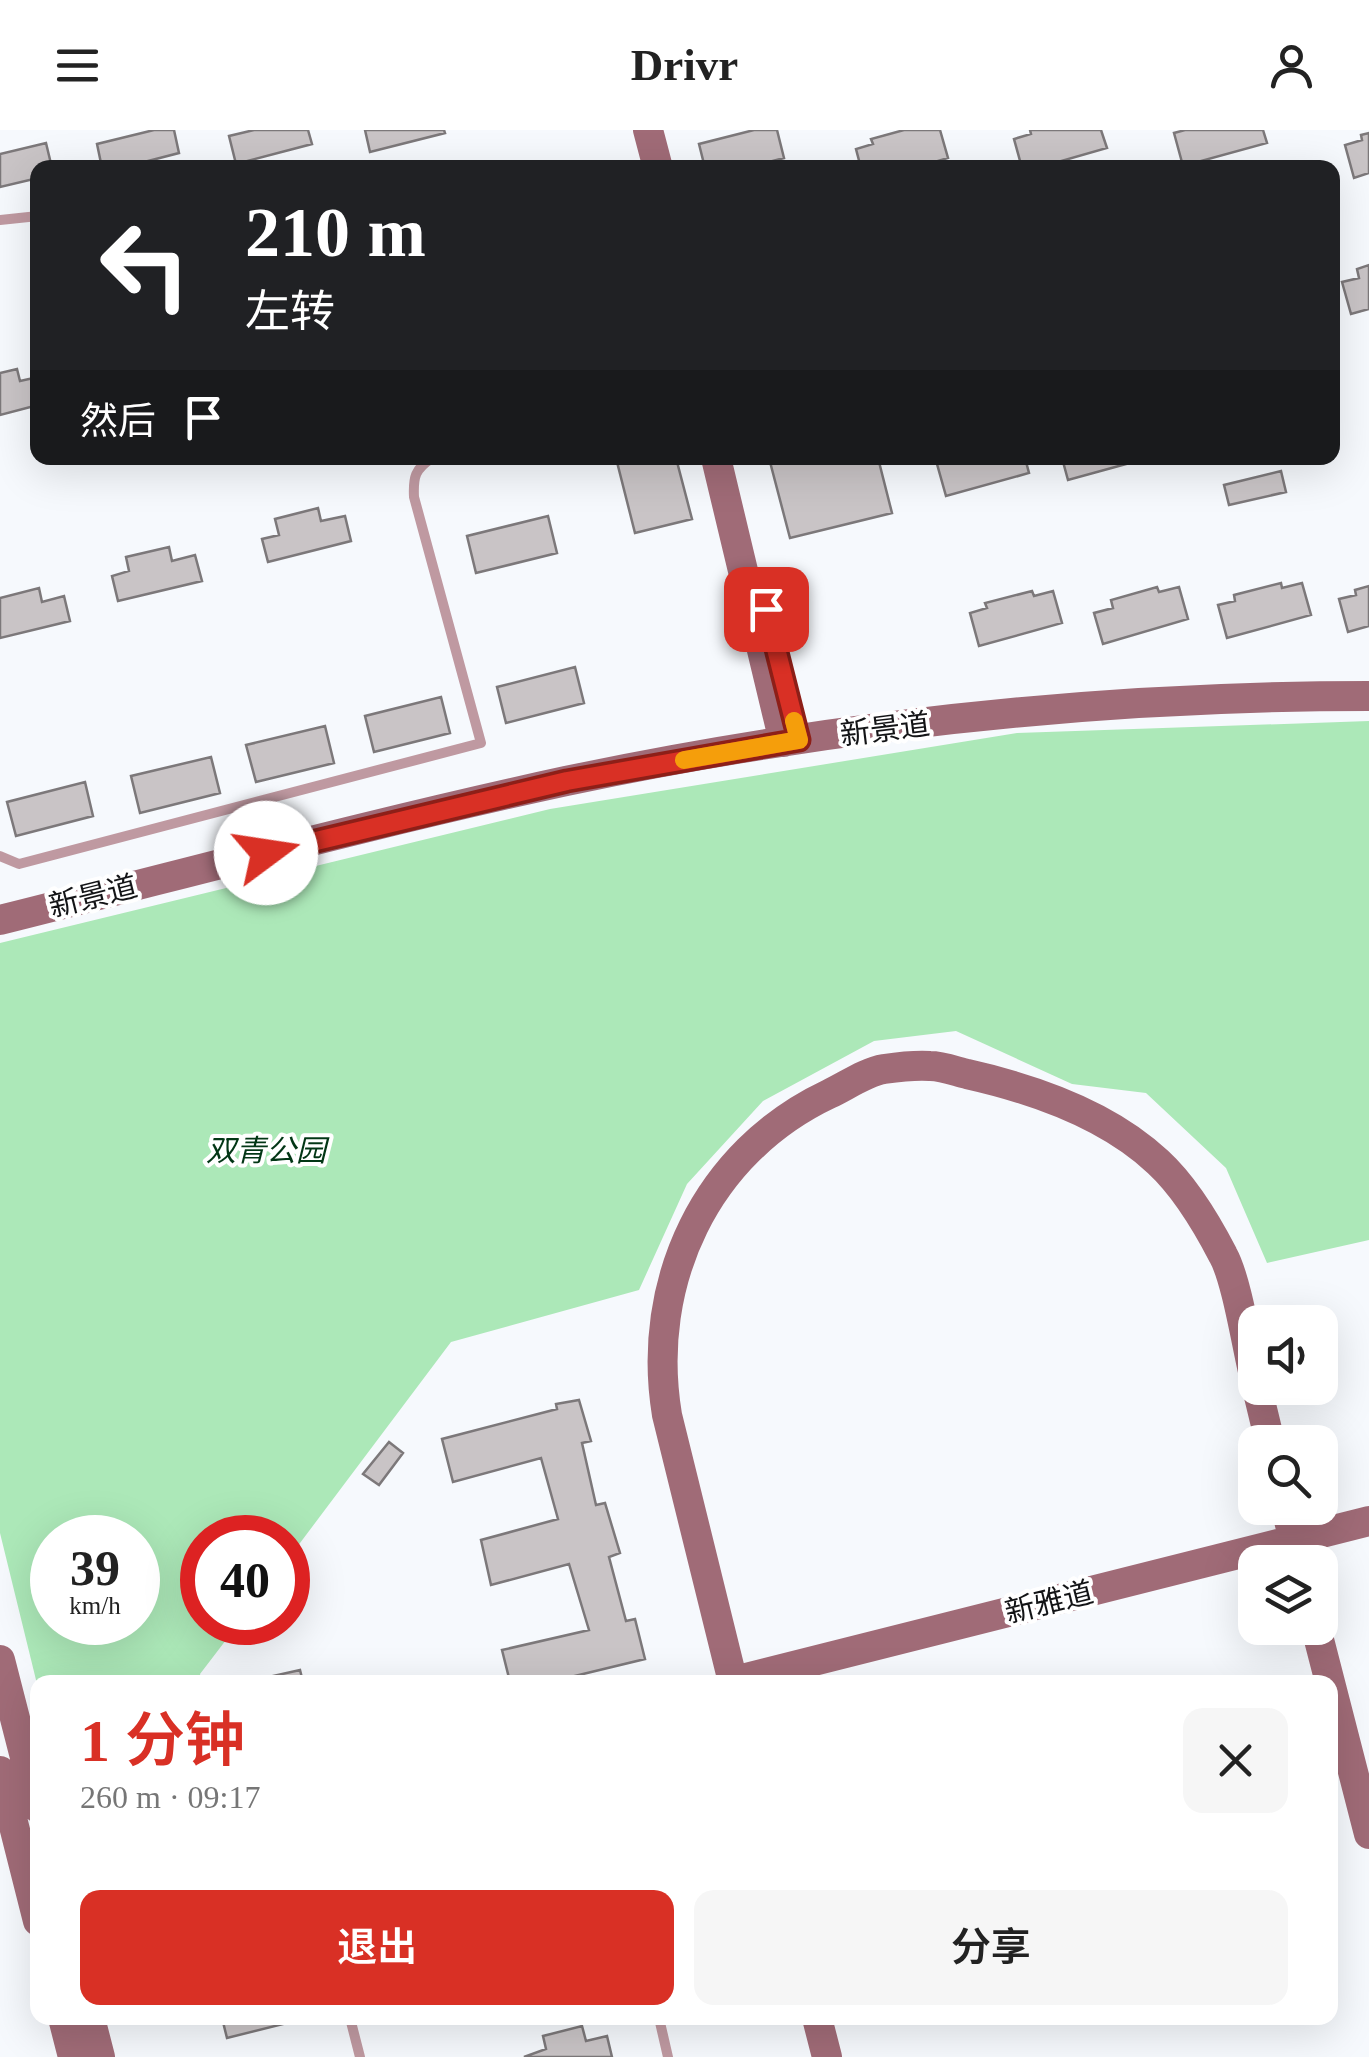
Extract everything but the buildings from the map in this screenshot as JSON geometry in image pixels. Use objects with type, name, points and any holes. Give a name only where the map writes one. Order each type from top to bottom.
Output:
[{"type":"street","points":[[636,130],[644,160]]},
{"type":"street","points":[[648,130],[656,160]]},
{"type":"street","points":[[718,465],[789,732]]},
{"type":"street","points":[[731,465],[789,732]]},
{"type":"street","name":"新景道","points":[[0,902],[394,801],[650,747],[1218,685],[1369,683]]},
{"type":"street","name":"新景道","points":[[0,920],[567,781],[789,732],[1298,696],[1369,696]]},
{"type":"street","points":[[730,1675],[667,1415],[662,1380],[662,1324],[682,1252],[703,1207],[735,1165],[771,1128],[814,1101],[880,1070],[930,1066],[1032,1091],[1123,1134],[1160,1163],[1226,1258],[1238,1308]]},
{"type":"street","name":"新雅道","points":[[1313,1545],[1369,1521]]},
{"type":"street","name":"新雅道","points":[[1336,1545],[1369,1538]]},
{"type":"street","name":"新雅道","points":[[763,1675],[1238,1567]]},
{"type":"street","name":"新雅道","points":[[827,1675],[1238,1570]]},
{"type":"street","points":[[1320,1645],[1328,1675]]},
{"type":"street","points":[[0,1660],[30,1777]]},
{"type":"street","points":[[1338,1714],[1369,1834]]},
{"type":"street","points":[[0,1771],[20,1869],[30,1898]]},
{"type":"street","points":[[65,2025],[73,2057]]},
{"type":"street","points":[[92,2025],[100,2057]]},
{"type":"street","points":[[820,2025],[828,2057]]},
{"type":"lane","points":[[0,220],[30,217]]},
{"type":"lane","points":[[0,856],[19,864],[481,743],[414,496],[413,477],[422,465]]},
{"type":"lane","points":[[352,2025],[360,2057]]},
{"type":"lane","points":[[661,2025],[668,2057]]},
{"type":"green space","name":"双青公园","points":[[1369,721],[1369,1240],[1267,1263],[1226,1168],[1146,1093],[1072,1084],[956,1031],[874,1041],[763,1101],[687,1184],[639,1290],[451,1342],[310,1530],[310,1515],[180,1515],[180,1645],[222,1645],[200,1675],[35,1675],[0,1533],[0,943],[550,809],[1017,733]]},
{"type":"slow traffic","points":[[684,760],[799,740],[794,721]]},
{"type":"route","points":[[266,853],[567,781],[799,740],[766,609]]}]
